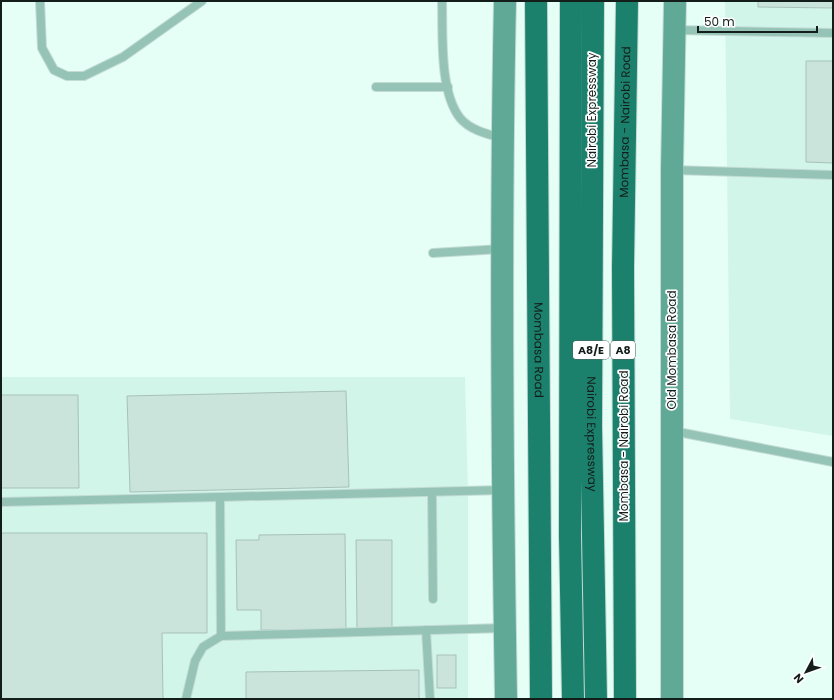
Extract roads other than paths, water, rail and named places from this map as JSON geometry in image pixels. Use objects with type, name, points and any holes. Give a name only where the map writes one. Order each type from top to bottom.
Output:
[{"type":"highway","name":"Mombasa Road","points":[[536,1],[541,699]]},
{"type":"highway","name":"Nairobi Expressway","points":[[571,1],[570,536],[573,699]]},
{"type":"highway","name":"Nairobi Expressway","points":[[593,1],[591,426],[596,699]]},
{"type":"highway","name":"Mombasa - Nairobi Road","points":[[625,699],[623,268],[627,1]]},
{"type":"street","points":[[505,1],[501,249],[506,699]]},
{"type":"street","name":"Old Mombasa Road","points":[[672,699],[672,170],[676,30],[675,1]]},
{"type":"lane","points":[[40,1],[42,48],[54,70],[67,76],[84,76],[123,57],[202,1]]},
{"type":"lane","points":[[442,1],[443,66],[452,102],[461,118],[480,132],[502,138]]},
{"type":"lane","points":[[676,30],[833,33]]},
{"type":"lane","points":[[376,88],[448,87]]},
{"type":"lane","points":[[672,170],[833,175]]},
{"type":"lane","points":[[434,253],[501,249]]},
{"type":"lane","points":[[672,430],[833,462]]},
{"type":"lane","points":[[1,502],[503,490]]},
{"type":"lane","points":[[432,492],[433,599]]},
{"type":"lane","points":[[220,497],[221,636]]},
{"type":"lane","points":[[186,699],[195,661],[203,647],[221,636],[505,628]]},
{"type":"lane","points":[[426,630],[430,699]]}]
